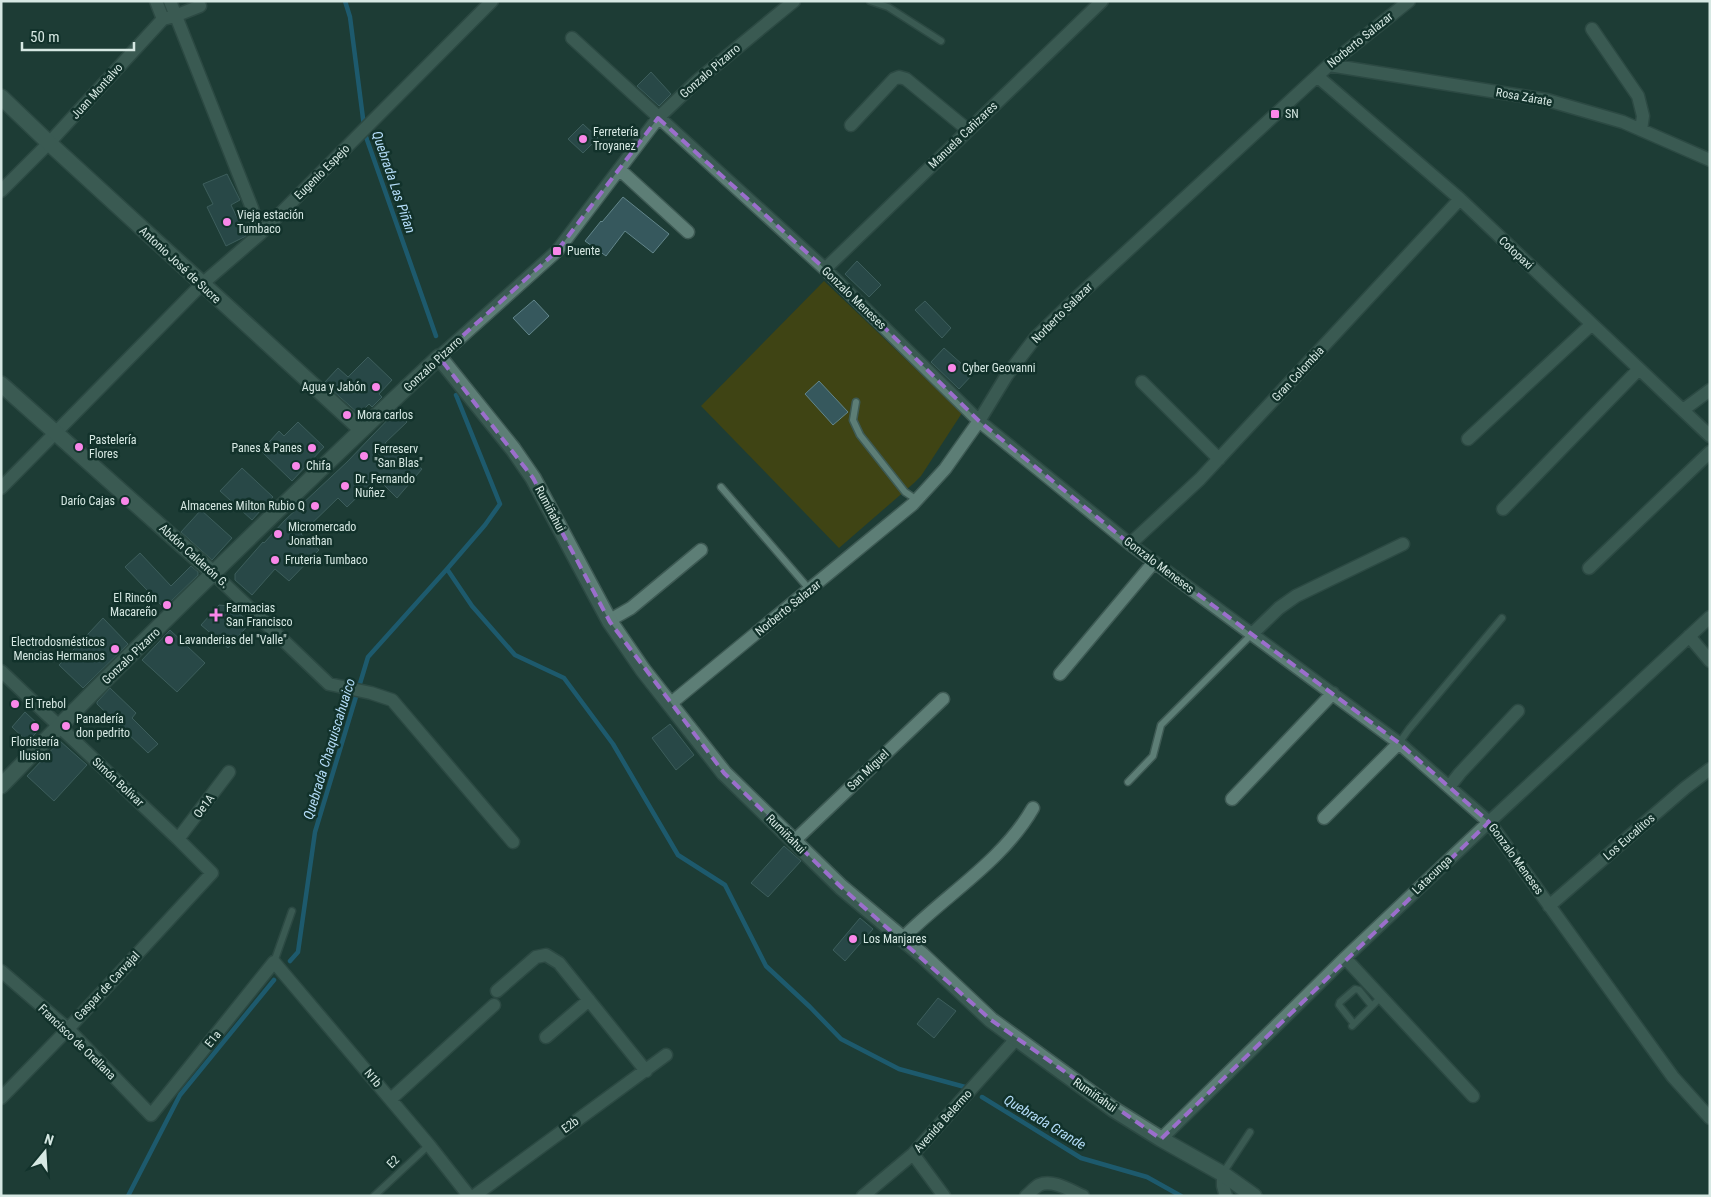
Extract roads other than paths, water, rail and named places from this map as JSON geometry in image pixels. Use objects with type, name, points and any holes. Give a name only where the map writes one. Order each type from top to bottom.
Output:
[{"type":"street","points":[[156,1],[169,18],[252,208],[260,234]]},
{"type":"street","points":[[169,18],[170,1]]},
{"type":"street","name":"Eugenio Espejo","points":[[1,488],[202,284],[260,234],[492,1]]},
{"type":"street","name":"Gonzalo Pizarro","points":[[1,786],[59,726],[362,430],[557,250],[658,118],[698,80],[794,1]]},
{"type":"street","name":"Manuela Cañizares","points":[[825,269],[1102,1]]},
{"type":"street","name":"Norberto Salazar","points":[[670,704],[811,590],[917,500],[945,469],[980,420],[1007,375],[1036,337],[1081,293],[1329,65],[1409,1]]},
{"type":"street","name":"Juan Montalvo","points":[[1,191],[169,18],[200,6]]},
{"type":"street","points":[[1592,29],[1638,96],[1643,116],[1641,130]]},
{"type":"street","name":"Gonzalo Meneses","points":[[572,38],[825,269],[980,420],[1130,544],[1399,743],[1489,822],[1673,1077],[1710,1118]]},
{"type":"street","name":"Rosa Zárate","points":[[1329,65],[1547,100],[1623,122],[1710,160]]},
{"type":"street","name":"Cotopaxi","points":[[1317,76],[1460,199],[1710,436]]},
{"type":"street","points":[[851,125],[894,79],[899,77],[906,79],[968,130]]},
{"type":"street","name":"Antonio José de Sucre","points":[[1,97],[362,430]]},
{"type":"street","points":[[619,169],[688,232]]},
{"type":"street","name":"Gran Colombia","points":[[1130,544],[1200,479],[1460,199]]},
{"type":"street","points":[[1468,439],[1592,324]]},
{"type":"street","name":"Rumiñahui","points":[[439,357],[513,448],[533,478],[610,620],[643,670],[724,773],[841,887],[902,939],[991,1020],[1113,1108],[1161,1139],[1223,1174],[1254,1196]]},
{"type":"street","points":[[1503,509],[1639,368]]},
{"type":"street","points":[[1142,382],[1219,459]]},
{"type":"street","name":"Abdón Calderón G.","points":[[1,384],[214,574],[329,684],[371,693],[392,700],[513,842]]},
{"type":"street","points":[[1683,410],[1710,390]]},
{"type":"street","points":[[1589,568],[1710,452]]},
{"type":"street","points":[[1252,634],[1279,608],[1296,596],[1403,544]]},
{"type":"street","points":[[610,620],[631,608],[701,550]]},
{"type":"street","points":[[1060,674],[1154,562]]},
{"type":"street","name":"Latacunga","points":[[1161,1139],[1345,958],[1710,617]]},
{"type":"street","points":[[1689,636],[1710,661]]},
{"type":"street","name":"Simón Bolívar","points":[[1,672],[212,873]]},
{"type":"street","points":[[1232,799],[1333,694]]},
{"type":"street","name":"San Miguel","points":[[794,841],[944,698]]},
{"type":"street","points":[[1449,786],[1518,711]]},
{"type":"street","points":[[1324,818],[1399,743]]},
{"type":"street","name":"Los Eucalitos","points":[[1549,906],[1710,769]]},
{"type":"street","name":"Oe1A","points":[[178,839],[229,772]]},
{"type":"street","points":[[902,939],[920,920],[1006,844],[1033,808]]},
{"type":"street","name":"Gaspar de Carvajal","points":[[1,1098],[68,1030],[212,873]]},
{"type":"street","points":[[497,991],[536,957],[546,955],[558,963],[646,1070]]},
{"type":"street","points":[[1345,958],[1377,1001],[1473,1096]]},
{"type":"street","name":"N1b","points":[[274,962],[391,1099],[469,1196]]},
{"type":"street","name":"E1a","points":[[151,1115],[274,962]]},
{"type":"street","name":"Francisco de Orellana","points":[[1,971],[68,1030],[151,1115]]},
{"type":"street","points":[[546,1037],[589,1000]]},
{"type":"street","points":[[391,1099],[494,1005]]},
{"type":"street","name":"Avenida Belermo","points":[[863,1196],[913,1154],[1016,1039]]},
{"type":"street","name":"E2b","points":[[474,1196],[666,1055]]},
{"type":"street","points":[[913,1154],[944,1196]]},
{"type":"street","points":[[1223,1174],[1223,1186],[1226,1196]]},
{"type":"street","points":[[1026,1196],[1039,1186],[1048,1183],[1083,1196]]},
{"type":"lane","points":[[870,1],[888,7],[941,41]]},
{"type":"lane","points":[[856,402],[853,420],[860,435],[905,492],[917,500]]},
{"type":"lane","points":[[721,487],[811,590]]},
{"type":"lane","points":[[1399,743],[1408,729],[1502,618]]},
{"type":"lane","points":[[1128,782],[1153,756],[1161,725],[1252,634]]},
{"type":"lane","points":[[274,962],[292,911]]},
{"type":"lane","points":[[1355,989],[1377,1001],[1352,1025],[1339,1005],[1355,989]]},
{"type":"lane","points":[[1223,1174],[1250,1132]]},
{"type":"lane","name":"E2","points":[[374,1196],[429,1145]]},
{"type":"waterway","name":"Quebrada Las Piñan","points":[[345,1],[350,17],[365,134],[436,336]]},
{"type":"waterway","points":[[456,395],[500,504],[485,525],[447,569],[472,606],[515,655],[564,678],[613,744],[678,855],[725,885],[766,966],[841,1039],[899,1069],[965,1087]]},
{"type":"waterway","name":"Quebrada Chaquiscahuaico","points":[[290,961],[298,952],[315,832],[368,657],[447,569]]},
{"type":"waterway","name":"Quebrada Chaquiscahuaico","points":[[128,1196],[180,1095],[274,980]]},
{"type":"waterway","name":"Quebrada Grande","points":[[982,1097],[1081,1158],[1147,1177],[1181,1196]]},
{"type":"place","name":"SN","points":[[1275,114]]},
{"type":"place","name":"Ferretería Troyanez","points":[[583,139]]},
{"type":"place","name":"Vieja estación Tumbaco","points":[[227,222]]},
{"type":"place","name":"Puente","points":[[557,251]]},
{"type":"place","name":"Cyber Geovanni","points":[[952,368]]},
{"type":"place","name":"Agua y Jabón","points":[[376,387]]},
{"type":"place","name":"Mora carlos","points":[[347,415]]},
{"type":"place","name":"Pastelería Flores","points":[[79,447]]},
{"type":"place","name":"Panes & Panes","points":[[312,448]]},
{"type":"place","name":"Ferreserv \"San Blas\"","points":[[364,456]]},
{"type":"place","name":"Chifa","points":[[296,466]]},
{"type":"place","name":"Dr. Fernando Nuñez","points":[[345,486]]},
{"type":"place","name":"Darío Cajas","points":[[125,501]]},
{"type":"place","name":"Almacenes Milton Rubio Q","points":[[315,506]]},
{"type":"place","name":"Micromercado Jonathan","points":[[278,534]]},
{"type":"place","name":"Fruteria Tumbaco","points":[[275,560]]},
{"type":"place","name":"El Rincón Macareño","points":[[167,605]]},
{"type":"place","name":"Farmacias San Francisco","points":[[216,615]]},
{"type":"place","name":"Lavanderias del \"Valle\"","points":[[169,640]]},
{"type":"place","name":"Electrodosmésticos Mencias Hermanos","points":[[115,649]]},
{"type":"place","name":"El Trebol","points":[[15,704]]},
{"type":"place","name":"Panadería don pedrito","points":[[66,726]]},
{"type":"place","name":"Floristería Ilusion","points":[[35,727]]},
{"type":"place","name":"Los Manjares","points":[[853,939]]}]
